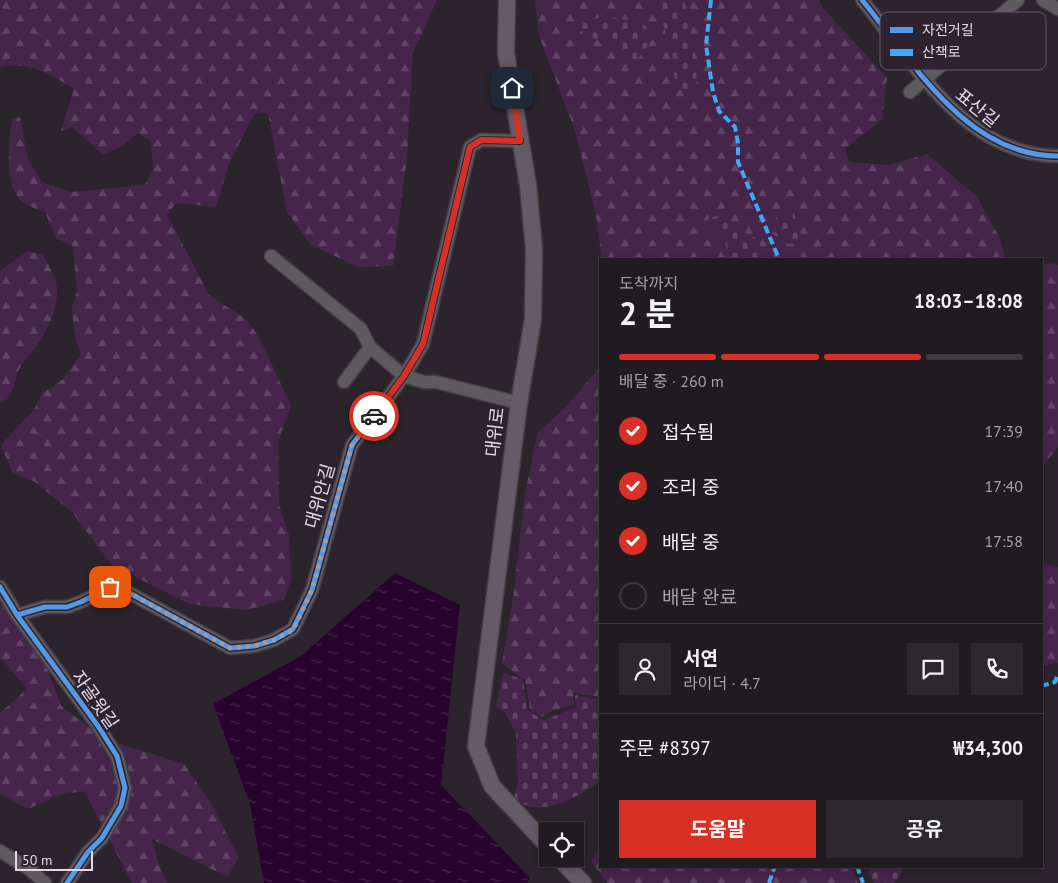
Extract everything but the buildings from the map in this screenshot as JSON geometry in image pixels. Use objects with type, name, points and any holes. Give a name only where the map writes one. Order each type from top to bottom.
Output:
[{"type":"main road","name":"대위로","points":[[507,0],[506,53],[528,185],[532,231],[533,319],[519,403],[476,746],[492,786],[539,836]]},
{"type":"main road","points":[[568,867],[583,883]]},
{"type":"street","name":"표산길","points":[[862,0],[880,23]]},
{"type":"street","points":[[1004,12],[1018,0]]},
{"type":"street","points":[[1043,0],[1058,9]]},
{"type":"street","name":"표산길","points":[[918,70],[970,125],[1007,148],[1042,156],[1058,156]]},
{"type":"street","points":[[910,92],[936,70]]},
{"type":"street","name":"대위안길","points":[[17,615],[45,607],[67,607],[110,587],[124,590],[230,648],[261,644],[274,640],[293,630],[312,590],[352,445],[404,376],[423,344],[470,147],[481,140],[520,141]]},
{"type":"street","points":[[271,256],[362,329],[370,347],[404,376],[519,403]]},
{"type":"street","points":[[344,382],[370,347]]},
{"type":"street","name":"자골윗길","points":[[0,587],[17,615],[98,726],[117,756],[125,788],[121,806],[102,838],[88,852],[67,883]]},
{"type":"street","points":[[0,851],[29,869],[44,883]]},
{"type":"green space","points":[[0,0],[437,0],[413,53],[407,157],[393,266],[358,267],[311,245],[287,212],[268,113],[254,114],[229,164],[216,207],[176,203],[167,215],[210,296],[246,319],[260,339],[291,406],[278,442],[279,505],[289,535],[291,579],[284,600],[246,610],[189,604],[112,565],[72,512],[35,482],[12,472],[1,445],[34,410],[42,393],[62,380],[81,355],[74,332],[72,307],[77,291],[73,246],[56,238],[45,212],[24,203],[17,197],[10,176],[9,164],[12,119],[20,117],[28,160],[42,182],[70,192],[145,185],[153,170],[151,141],[138,133],[122,146],[103,155],[72,127],[61,131],[74,89],[57,78],[30,67],[0,67]]},
{"type":"green space","points":[[535,0],[819,0],[823,8],[887,78],[882,120],[845,148],[849,162],[889,165],[927,154],[977,197],[1000,238],[1005,258],[602,258],[596,215],[575,131],[539,36]]},
{"type":"green space","points":[[657,0],[683,0],[688,11],[697,80],[694,91],[677,89],[674,64]]},
{"type":"green space","points":[[602,16],[634,21],[646,26],[649,44],[635,62],[605,42],[585,35],[575,24]]},
{"type":"green space","points":[[794,213],[802,239],[789,244],[774,235],[772,221],[777,217]]},
{"type":"green space","points":[[718,216],[758,240],[763,253],[757,258],[731,258],[723,238],[705,222],[710,217]]},
{"type":"green space","points":[[28,251],[43,255],[56,283],[56,302],[44,335],[18,371],[9,397],[0,403],[0,271]]},
{"type":"green space","points":[[1051,263],[1058,265],[1058,447],[1043,466],[1043,265]]},
{"type":"green space","points":[[599,368],[599,697],[573,693],[574,705],[551,711],[542,717],[530,709],[525,680],[502,663],[514,591],[525,493],[538,432],[564,409]]},
{"type":"green space","points":[[1043,563],[1058,567],[1058,663],[1043,666]]},
{"type":"green space","points":[[0,603],[18,623],[49,672],[61,706],[104,739],[184,764],[211,803],[239,858],[227,877],[152,839],[159,865],[167,883],[132,883],[84,791],[59,795],[28,809],[0,794],[0,713],[27,689],[0,657]]},
{"type":"green space","points":[[503,673],[523,679],[527,710],[544,720],[576,707],[575,695],[599,700],[599,782],[568,800],[550,806],[531,807],[524,805],[514,798],[518,782],[516,733],[505,713],[496,706]]},
{"type":"green space","points":[[599,849],[599,868],[852,868],[858,883],[607,883],[591,861]]},
{"type":"green space","points":[[870,868],[900,868],[902,872],[894,883],[874,883],[868,873]]},
{"type":"water","points":[[395,573],[460,605],[441,785],[530,878],[528,883],[264,883],[250,804],[213,704],[301,656]]},
{"type":"marked path","points":[[711,0],[706,45],[713,92],[719,111],[735,127],[738,143],[738,162],[779,258]]},
{"type":"marked path","points":[[1043,685],[1055,682],[1058,674]]},
{"type":"marked path","points":[[769,883],[774,868]]},
{"type":"marked path","points":[[858,868],[863,883]]},
{"type":"cycle path","points":[[862,0],[880,23]]},
{"type":"cycle path","points":[[917,70],[945,102],[969,123],[996,140],[1025,152],[1058,156]]},
{"type":"cycle path","points":[[17,615],[45,607],[67,607],[110,587],[124,590],[230,648],[254,646],[274,640],[293,629],[312,590],[352,445],[404,376],[423,344],[470,147],[481,140],[520,141]]},
{"type":"cycle path","points":[[0,587],[17,615],[98,726],[117,756],[125,788],[121,806],[102,838],[88,852],[67,883]]},
{"type":"way so far","points":[[110,587],[124,590],[230,648],[254,646],[274,640],[293,630],[312,590],[352,445],[374,416]]},
{"type":"route","points":[[374,416],[404,376],[423,344],[470,147],[481,140],[520,141],[512,88]]}]
